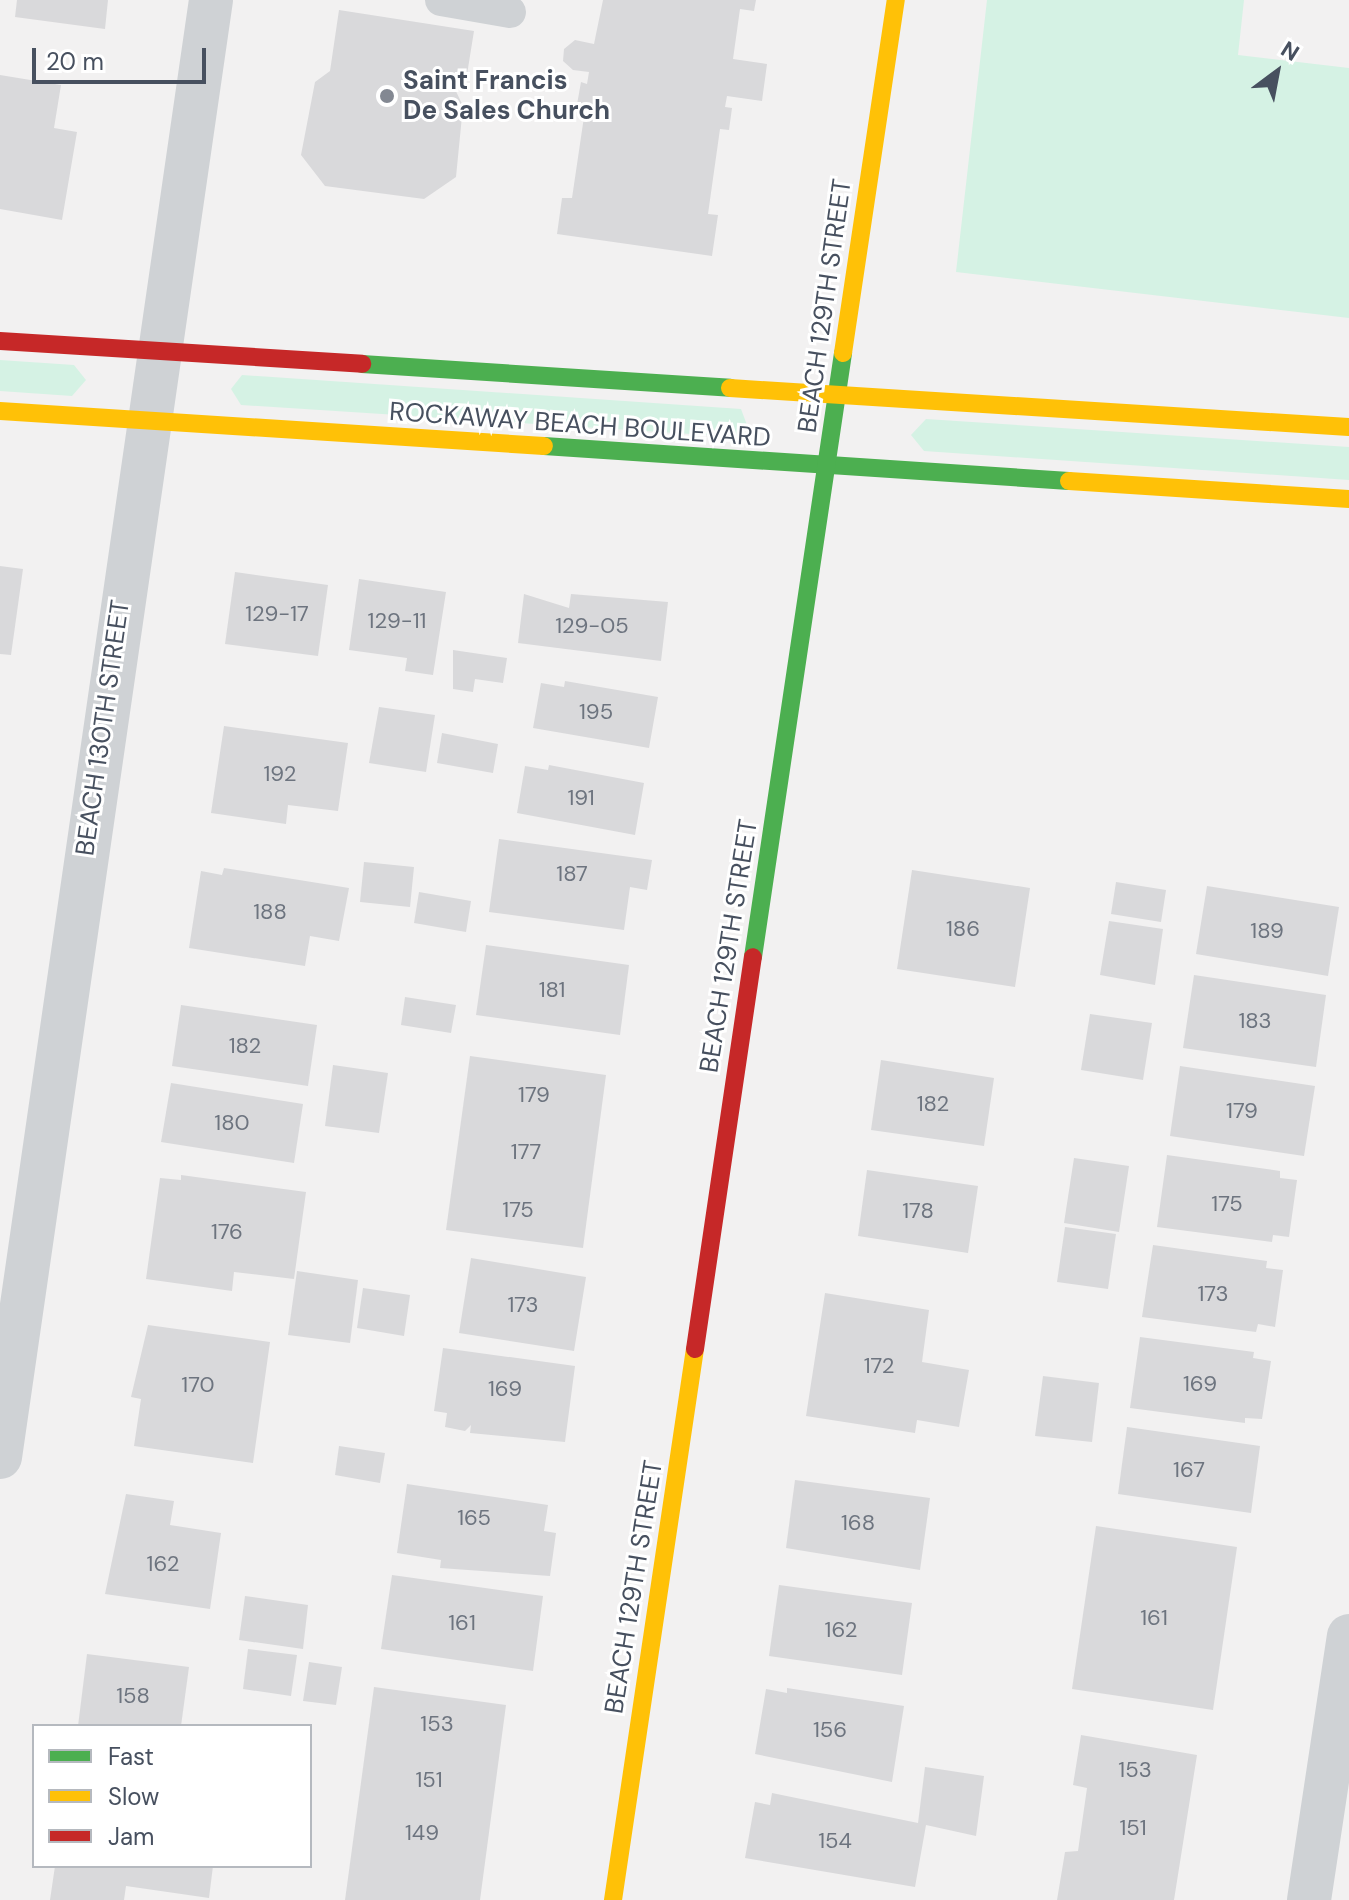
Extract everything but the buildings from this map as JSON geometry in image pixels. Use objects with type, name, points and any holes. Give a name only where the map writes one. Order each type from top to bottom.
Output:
[{"type":"street","name":"BEACH 130TH STREET","points":[[0,1457],[146,421],[160,350],[211,0]]},
{"type":"street","name":"BEACH 129TH STREET","points":[[613,1900],[896,0]]},
{"type":"street","name":"ROCKAWAY BEACH BOULEVARD","points":[[0,341],[1349,427]]},
{"type":"street","name":"ROCKAWAY BEACH BOULEVARD","points":[[0,411],[828,468],[1349,499]]},
{"type":"street","points":[[1309,1900],[1349,1636]]},
{"type":"lane","points":[[441,0],[510,12]]},
{"type":"green space","points":[[987,0],[1244,0],[1238,55],[1349,68],[1349,318],[956,272]]},
{"type":"green space","points":[[0,360],[74,365],[86,380],[72,396],[0,391]]},
{"type":"green space","points":[[242,375],[741,409],[747,425],[738,437],[241,405],[231,389]]},
{"type":"green space","points":[[926,419],[1349,447],[1349,480],[924,451],[911,435]]},
{"type":"traffic: fast","points":[[753,957],[843,353]]},
{"type":"traffic: fast","points":[[362,364],[730,388]]},
{"type":"traffic: fast","points":[[544,446],[1069,481]]},
{"type":"traffic: slow","points":[[843,353],[896,0]]},
{"type":"traffic: slow","points":[[730,388],[1349,427]]},
{"type":"traffic: slow","points":[[0,411],[544,446]]},
{"type":"traffic: slow","points":[[1069,481],[1349,499]]},
{"type":"traffic: slow","points":[[613,1900],[695,1349]]},
{"type":"traffic: jam","points":[[0,341],[362,364]]},
{"type":"traffic: jam","points":[[695,1349],[753,957]]},
{"type":"place","name":"Saint Francis De Sales Church","points":[[387,96]]}]
